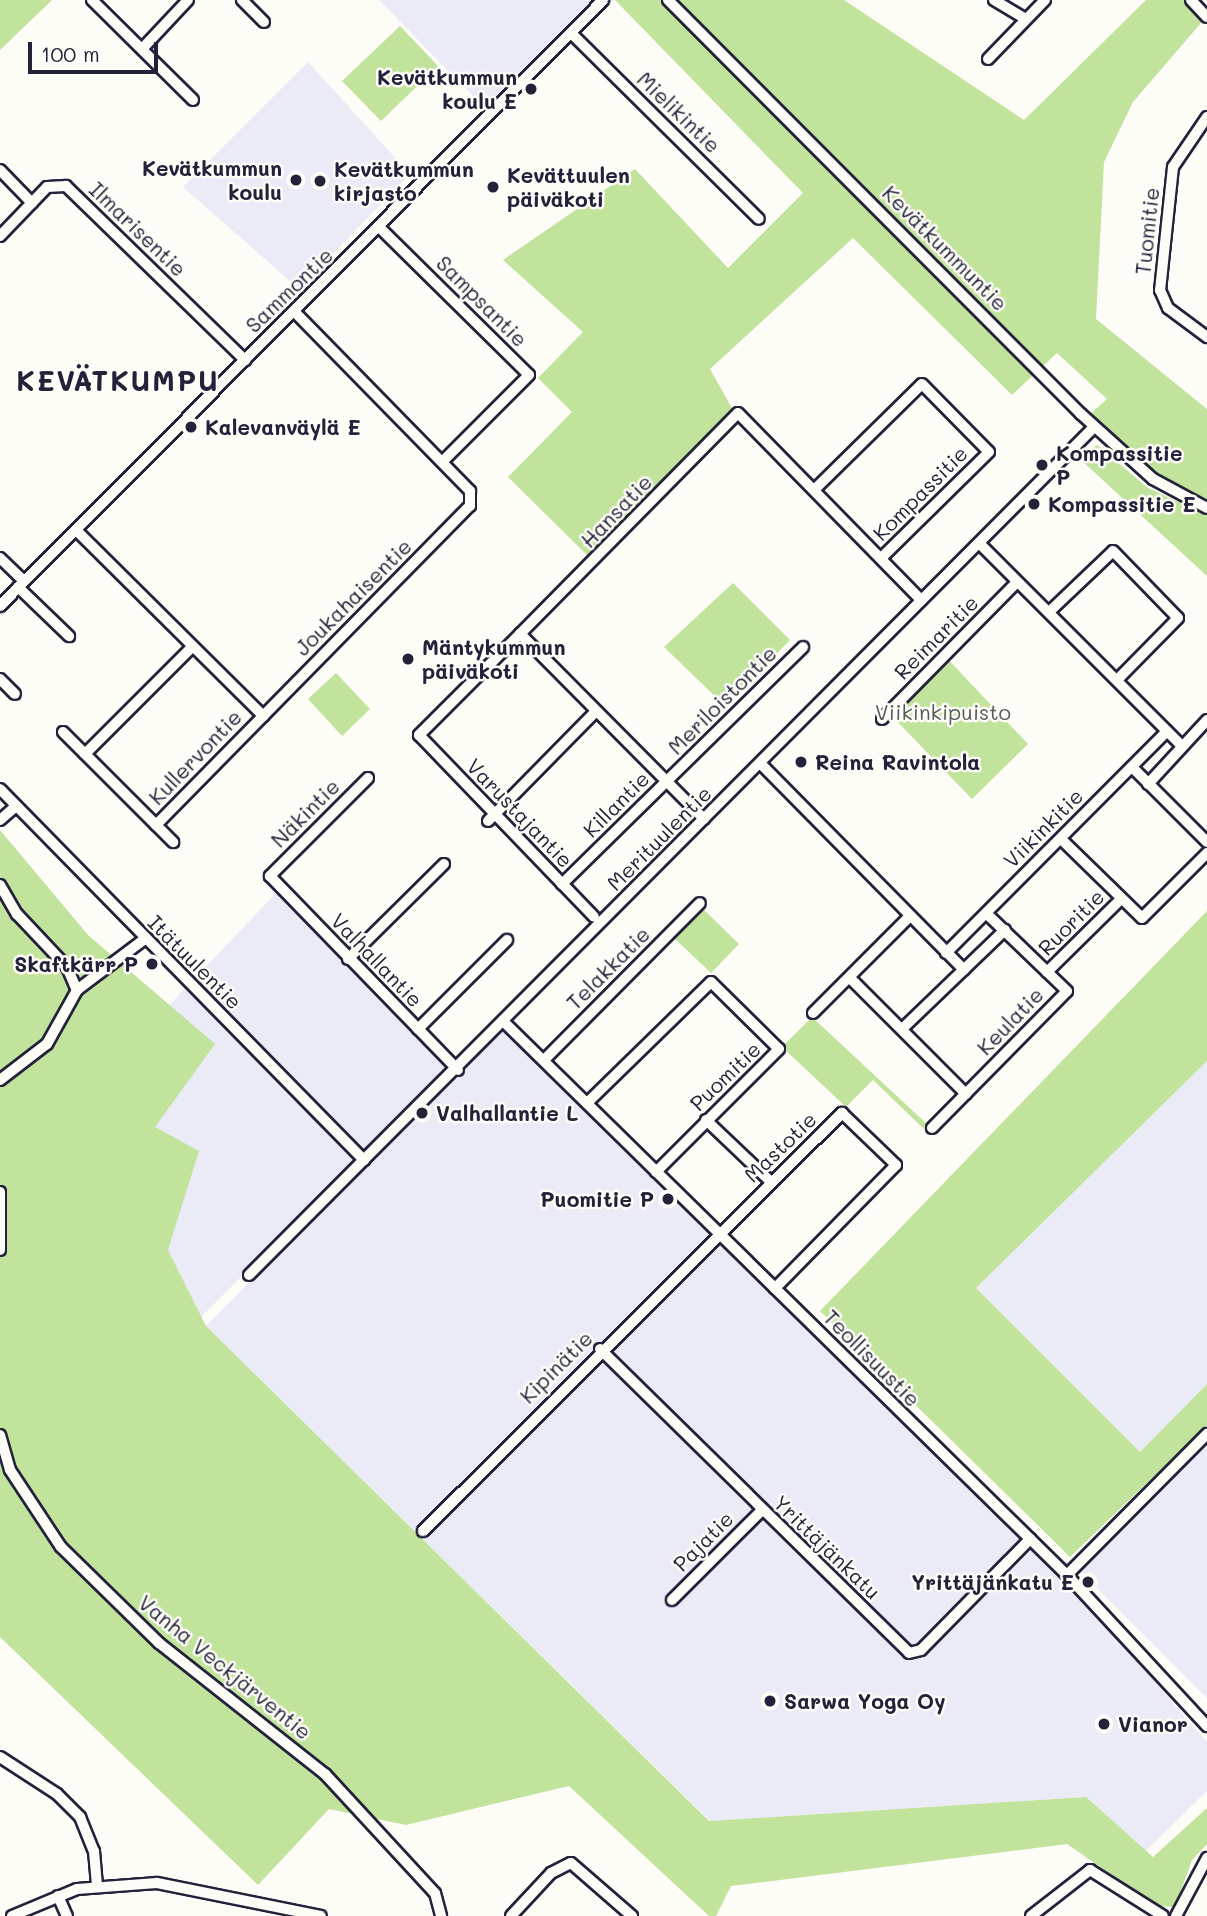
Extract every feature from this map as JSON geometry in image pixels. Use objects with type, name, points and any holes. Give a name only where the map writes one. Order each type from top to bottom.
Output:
[{"type":"street","points":[[92,0],[192,100]]},
{"type":"street","points":[[142,48],[188,0]]},
{"type":"street","points":[[242,0],[264,22]]},
{"type":"street","name":"Sammontie","points":[[0,606],[380,228],[603,0]]},
{"type":"street","name":"Kevätkummuntie","points":[[668,0],[1094,427],[1153,479],[1207,508]]},
{"type":"street","points":[[994,0],[1026,19]]},
{"type":"street","points":[[988,59],[1045,0]]},
{"type":"street","points":[[1191,0],[1207,17]]},
{"type":"street","name":"Mielikintie","points":[[571,33],[759,219]]},
{"type":"street","name":"Tuomitie","points":[[1207,117],[1173,166],[1160,290],[1168,308],[1207,337]]},
{"type":"street","points":[[0,170],[32,203]]},
{"type":"street","name":"Ilmarisentie","points":[[0,236],[47,187],[66,186],[245,360]]},
{"type":"street","name":"Sampsantie","points":[[380,228],[529,375],[442,462]]},
{"type":"street","name":"Joukahaisentie","points":[[262,716],[470,506],[470,491],[295,312]]},
{"type":"street","name":"Kompassitie","points":[[814,490],[922,384],[932,394],[989,452],[881,558]]},
{"type":"street","name":"Hansatie","points":[[520,634],[738,413],[921,600]]},
{"type":"street","name":"Merituulentie","points":[[249,1275],[505,1023],[1094,427]]},
{"type":"street","points":[[76,530],[262,716]]},
{"type":"street","points":[[979,543],[1181,746]]},
{"type":"street","points":[[1049,612],[1113,551],[1178,618],[1117,680]]},
{"type":"street","points":[[0,558],[69,636]]},
{"type":"street","name":"Reimaritie","points":[[882,719],[1017,583]]},
{"type":"street","points":[[520,634],[704,819]]},
{"type":"street","name":"Varustajantie","points":[[520,634],[419,735],[491,818],[594,917]]},
{"type":"street","points":[[85,754],[192,647]]},
{"type":"street","name":"Meriloistontie","points":[[667,781],[803,647]]},
{"type":"street","points":[[0,679],[15,694]]},
{"type":"street","points":[[491,818],[596,711]]},
{"type":"street","name":"Kullervontie","points":[[156,825],[262,716]]},
{"type":"street","points":[[1148,784],[1207,720]]},
{"type":"street","name":"Viikinkitie","points":[[946,953],[1167,731]]},
{"type":"street","name":"Kullervontie","points":[[63,732],[173,842]]},
{"type":"street","points":[[761,764],[964,970]]},
{"type":"street","points":[[1132,767],[1207,842]]},
{"type":"street","name":"Näkintie","points":[[270,876],[368,778]]},
{"type":"street","name":"Killantie","points":[[562,884],[667,781]]},
{"type":"street","name":"Itätuulentie","points":[[0,789],[364,1160]]},
{"type":"street","points":[[0,820],[16,806]]},
{"type":"street","points":[[1061,839],[1142,918],[1207,853]]},
{"type":"street","points":[[348,959],[444,864]]},
{"type":"street","name":"Valhallantie","points":[[270,876],[458,1070]]},
{"type":"street","points":[[0,885],[17,914],[67,967],[77,990]]},
{"type":"street","name":"Ruoritie","points":[[1047,972],[1121,899]]},
{"type":"street","name":"Telakkatie","points":[[544,1060],[700,903]]},
{"type":"street","name":"Keulatie","points":[[932,1128],[1067,991],[986,913]]},
{"type":"street","points":[[813,1013],[910,916]]},
{"type":"street","points":[[902,1029],[1005,930]]},
{"type":"street","points":[[0,1080],[47,1044],[77,990],[146,938]]},
{"type":"street","points":[[418,1029],[507,940]]},
{"type":"street","points":[[850,978],[966,1094]]},
{"type":"street","name":"Puomitie","points":[[587,1103],[711,982],[779,1049],[656,1172]]},
{"type":"street","name":"Teollisuustie","points":[[505,1023],[1067,1575],[1207,1726]]},
{"type":"street","name":"Mastotie","points":[[718,1234],[842,1113],[896,1165],[775,1288]]},
{"type":"street","points":[[706,1120],[771,1182]]},
{"type":"street","points":[[0,1192],[0,1250]]},
{"type":"street","name":"Kipinätie","points":[[422,1531],[600,1349],[718,1234]]},
{"type":"street","name":"Yrittäjänkatu","points":[[600,1349],[909,1653],[921,1650],[1030,1539]]},
{"type":"street","points":[[1067,1575],[1207,1434]]},
{"type":"street","name":"Vanha Veckjärventie","points":[[0,1435],[27,1501],[68,1556],[159,1643],[325,1774],[435,1893],[442,1916]]},
{"type":"street","name":"Pajatie","points":[[672,1600],[762,1510]]},
{"type":"street","points":[[0,1757],[80,1817],[94,1852],[97,1885]]},
{"type":"street","points":[[1176,1916],[1207,1858]]},
{"type":"street","points":[[511,1916],[551,1872],[571,1863],[632,1916]]},
{"type":"street","points":[[1031,1916],[1090,1870],[1163,1916]]},
{"type":"street","points":[[12,1916],[58,1896],[97,1885],[201,1888],[321,1916]]},
{"type":"street","points":[[58,1896],[67,1916]]},
{"type":"shaded area","points":[[379,0],[614,0],[495,119]]},
{"type":"shaded area","name":"Kevätkummun koulu","points":[[308,62],[410,174],[299,289],[183,187]]},
{"type":"shaded area","points":[[277,892],[448,1070],[200,1318],[33,1148]]},
{"type":"shaded area","points":[[506,1024],[1060,1574],[1207,1742],[1207,1791],[1145,1852],[1086,1797],[710,1821],[206,1326]]},
{"type":"shaded area","points":[[1207,1061],[1207,1384],[1140,1452],[976,1288]]},
{"type":"shaded area","points":[[1207,1442],[1207,1698],[1079,1570]]},
{"type":"green space","points":[[0,0],[52,0],[0,50]]},
{"type":"green space","points":[[615,0],[844,0],[1024,120],[1146,0],[1198,0],[1207,16],[1133,102],[1104,162],[1096,319],[1207,409],[1207,500],[1152,475],[1100,429],[1090,414],[1107,399],[1057,353],[1012,395],[853,238],[710,369],[733,410],[589,557],[508,477],[572,412],[538,378],[583,332],[503,260],[635,169],[728,268],[803,193]]},
{"type":"green space","points":[[400,26],[438,66],[381,121],[342,81]]},
{"type":"green space","points":[[1097,445],[1148,488],[1207,515],[1207,576],[1080,459]]},
{"type":"green space","points":[[733,583],[790,640],[725,706],[664,647]]},
{"type":"green space","name":"Viikinkipuisto","points":[[943,654],[1028,744],[972,799],[888,712]]},
{"type":"green space","points":[[336,673],[370,709],[342,736],[308,699]]},
{"type":"green space","points":[[0,830],[88,935],[215,1044],[155,1127],[199,1151],[168,1250],[206,1326],[709,1821],[1086,1797],[1153,1857],[1207,1808],[1207,1844],[1192,1860],[1175,1907],[1157,1906],[1067,1844],[731,1886],[716,1916],[709,1916],[569,1786],[406,1825],[329,1809],[258,1885],[0,1637]]},
{"type":"green space","points":[[701,907],[739,944],[711,973],[672,936]]},
{"type":"green space","points":[[1207,911],[1207,1061],[976,1288],[1140,1452],[1207,1384],[1207,1425],[1070,1557],[820,1311]]},
{"type":"green space","points":[[812,1017],[929,1126],[925,1130],[873,1080],[846,1107],[782,1047]]},
{"type":"place","name":"Kevätkummun koulu E","points":[[531,89]]},
{"type":"place","name":"Kevätkummun koulu","points":[[296,180]]},
{"type":"place","name":"Kevätkummun kirjasto","points":[[320,181]]},
{"type":"place","name":"Kevättuulen päiväkoti","points":[[493,187]]},
{"type":"place","name":"Kalevanväylä E","points":[[191,427]]},
{"type":"place","name":"Kompassitie P","points":[[1042,465]]},
{"type":"place","name":"Kompassitie E","points":[[1034,504]]},
{"type":"place","name":"Mäntykummun päiväkoti","points":[[408,659]]},
{"type":"place","name":"Reina Ravintola","points":[[801,762]]},
{"type":"place","name":"Skaftkärr P","points":[[152,964]]},
{"type":"place","name":"Valhallantie L","points":[[422,1113]]},
{"type":"place","name":"Puomitie P","points":[[668,1199]]},
{"type":"place","name":"Yrittäjänkatu E","points":[[1088,1582]]},
{"type":"place","name":"Sarwa Yoga Oy","points":[[770,1701]]},
{"type":"place","name":"Vianor","points":[[1104,1724]]},
{"type":"district","name":"KEVÄTKUMPU","points":[[118,380]]}]
